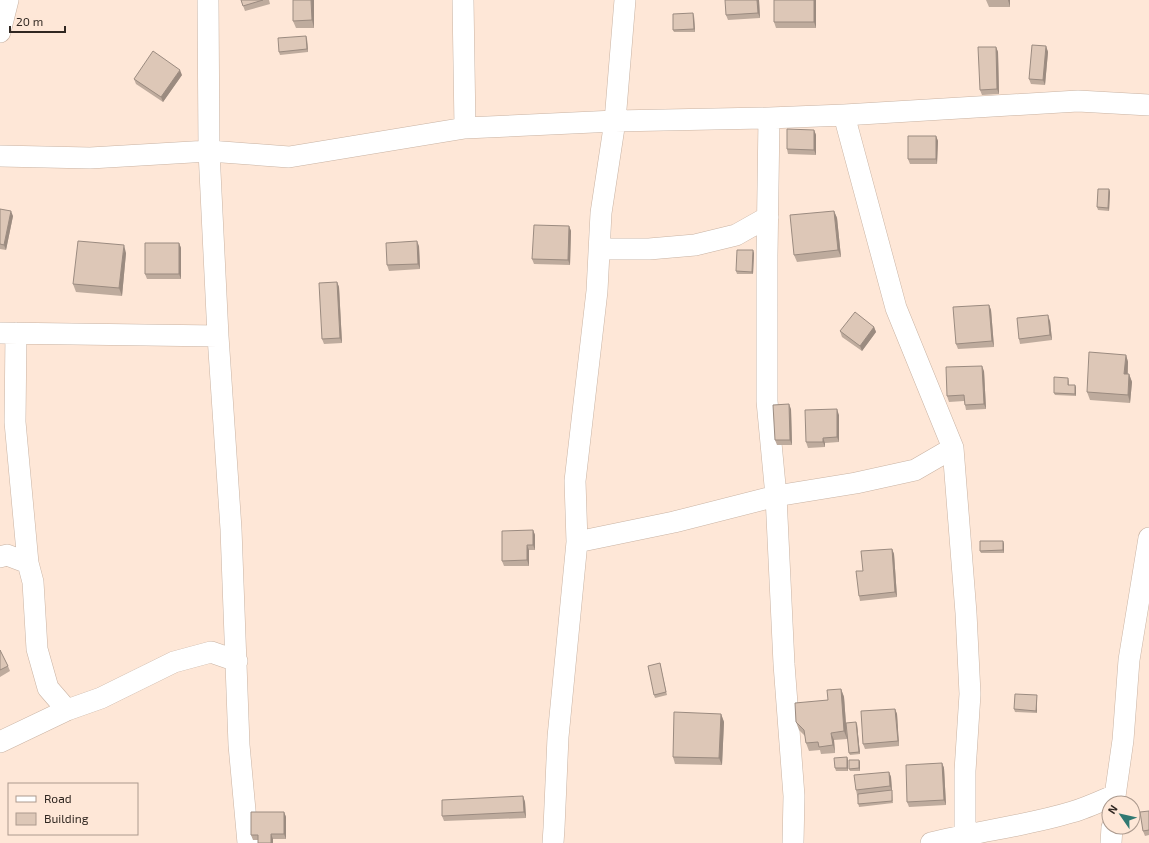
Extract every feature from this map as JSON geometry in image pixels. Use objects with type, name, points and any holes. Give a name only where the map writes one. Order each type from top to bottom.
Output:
[{"type":"street","points":[[0,32],[8,0]]},
{"type":"street","points":[[208,0],[209,151],[218,336],[231,529],[239,745],[248,843]]},
{"type":"street","points":[[463,0],[464,128]]},
{"type":"street","points":[[553,843],[558,737],[577,542],[575,481],[597,291],[601,213],[615,121],[625,0]]},
{"type":"street","points":[[0,156],[90,158],[209,151],[289,157],[464,128],[615,121],[844,115],[1078,101],[1149,105]]},
{"type":"street","points":[[844,115],[896,308],[953,448],[966,614],[970,694],[965,770],[966,834]]},
{"type":"street","points":[[769,118],[767,401],[776,496],[784,664],[794,796],[793,843]]},
{"type":"street","points":[[600,249],[649,249],[695,245],[736,235],[768,217]]},
{"type":"street","points":[[67,710],[48,688],[36,649],[34,582],[28,563],[8,333],[218,336]]},
{"type":"street","points":[[577,542],[674,522],[776,496],[856,483],[915,470],[953,448]]},
{"type":"street","points":[[1115,795],[1124,740],[1129,660],[1149,538]]},
{"type":"street","points":[[0,557],[7,555],[28,563]]},
{"type":"street","points":[[0,742],[67,710],[101,698],[174,662],[211,652],[237,661]]},
{"type":"street","points":[[931,843],[966,834],[999,830],[1073,812],[1101,803]]},
{"type":"building","points":[[241,0],[263,0],[243,6]]},
{"type":"building","points":[[293,0],[311,0],[312,20],[293,21]]},
{"type":"building","points":[[725,0],[757,0],[758,13],[726,15]]},
{"type":"building","points":[[774,0],[814,0],[814,22],[774,22]]},
{"type":"building","points":[[693,13],[694,29],[673,30],[673,14]]},
{"type":"building","points":[[306,36],[307,49],[279,52],[278,38]]},
{"type":"building","points":[[1032,45],[1046,46],[1043,80],[1029,79]]},
{"type":"building","points":[[978,47],[996,47],[997,89],[980,90]]},
{"type":"building","points":[[153,51],[180,70],[161,97],[134,79]]},
{"type":"building","points":[[787,129],[814,130],[814,150],[787,149]]},
{"type":"building","points":[[908,136],[936,136],[936,159],[908,159]]},
{"type":"building","points":[[1098,189],[1109,189],[1108,208],[1097,207]]},
{"type":"building","points":[[0,209],[11,211],[4,245],[0,244]]},
{"type":"building","points":[[834,211],[838,250],[794,255],[790,215]]},
{"type":"building","points":[[534,225],[569,226],[568,260],[532,259]]},
{"type":"building","points":[[78,241],[124,245],[119,288],[73,284]]},
{"type":"building","points":[[417,241],[418,264],[387,265],[386,243]]},
{"type":"building","points":[[145,243],[179,243],[179,274],[145,274]]},
{"type":"building","points":[[737,250],[753,250],[752,272],[736,271]]},
{"type":"building","points":[[337,282],[340,338],[322,339],[319,283]]},
{"type":"building","points":[[989,305],[992,341],[956,344],[953,307]]},
{"type":"building","points":[[855,312],[874,327],[860,346],[840,331]]},
{"type":"building","points":[[1048,315],[1050,335],[1019,339],[1017,318]]},
{"type":"building","points":[[1089,352],[1126,355],[1124,374],[1129,374],[1128,395],[1087,392]]},
{"type":"building","points":[[982,366],[984,404],[965,405],[964,395],[947,396],[946,367]]},
{"type":"building","points":[[1054,377],[1068,378],[1068,385],[1075,385],[1075,394],[1054,393]]},
{"type":"building","points":[[789,404],[790,440],[775,440],[773,405]]},
{"type":"building","points":[[837,409],[837,437],[823,438],[823,442],[806,442],[805,410]]},
{"type":"building","points":[[533,530],[533,545],[527,545],[527,560],[502,561],[502,531]]},
{"type":"building","points":[[980,541],[1003,541],[1003,550],[980,551]]},
{"type":"building","points":[[892,549],[895,592],[859,596],[856,571],[863,571],[861,551]]},
{"type":"building","points":[[0,650],[8,666],[0,670]]},
{"type":"building","points":[[660,663],[666,692],[654,695],[648,666]]},
{"type":"building","points":[[841,689],[844,731],[831,733],[833,745],[819,747],[818,742],[806,743],[804,730],[796,722],[795,703],[828,700],[827,690]]},
{"type":"building","points":[[1015,694],[1037,695],[1036,711],[1014,709]]},
{"type":"building","points":[[895,709],[898,741],[863,744],[861,711]]},
{"type":"building","points":[[674,712],[721,714],[719,758],[673,757]]},
{"type":"building","points":[[856,722],[859,752],[849,753],[846,723]]},
{"type":"building","points":[[847,757],[847,768],[835,768],[834,758]]},
{"type":"building","points":[[849,760],[859,760],[859,768],[849,769]]},
{"type":"building","points":[[942,763],[944,800],[907,802],[906,765]]},
{"type":"building","points":[[889,772],[890,786],[856,790],[854,775]]},
{"type":"building","points":[[892,790],[892,801],[858,804],[858,794]]},
{"type":"building","points":[[523,796],[524,812],[442,816],[442,800]]},
{"type":"building","points":[[1149,811],[1149,830],[1143,831],[1141,812]]},
{"type":"building","points":[[251,812],[284,812],[284,834],[271,834],[271,843],[258,843],[258,835],[251,835]]}]
